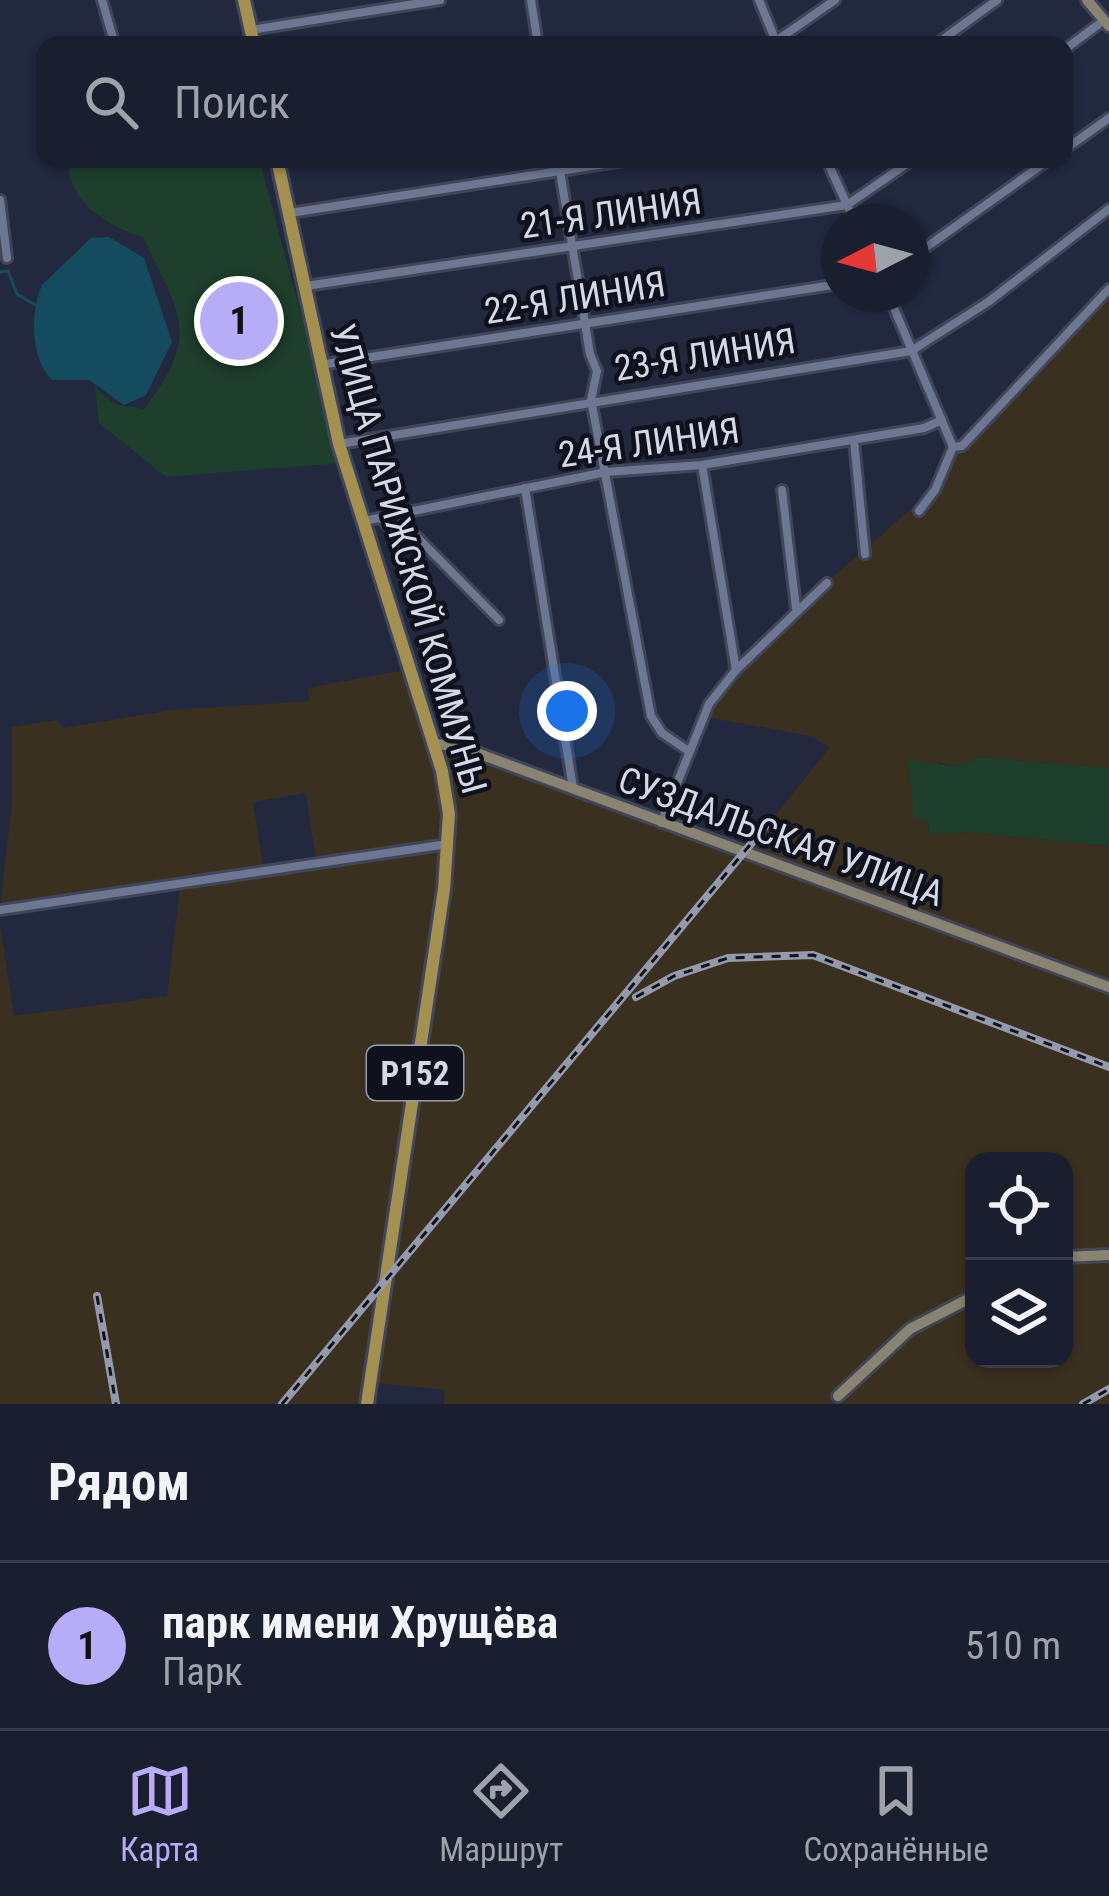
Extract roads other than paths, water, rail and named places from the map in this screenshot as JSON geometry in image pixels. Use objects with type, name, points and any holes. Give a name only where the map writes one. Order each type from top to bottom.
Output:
[{"type":"main road","points":[[244,0],[252,36]]},
{"type":"main road","points":[[1087,0],[1106,24]]},
{"type":"main road","name":"УЛИЦА ПАРИЖСКОЙ КОММУНЫ","points":[[280,168],[318,365],[339,444],[447,791],[449,843],[367,1404]]},
{"type":"main road","name":"СУЗДАЛЬСКАЯ УЛИЦА","points":[[433,744],[458,746],[1109,987]]},
{"type":"main road","points":[[1073,1257],[1109,1255]]},
{"type":"main road","points":[[838,1396],[910,1329],[965,1301]]},
{"type":"street","points":[[102,0],[112,36]]},
{"type":"street","points":[[251,30],[440,0]]},
{"type":"street","points":[[531,0],[537,36]]},
{"type":"street","points":[[759,0],[774,36]]},
{"type":"street","points":[[786,36],[835,0]]},
{"type":"street","points":[[947,36],[997,0]]},
{"type":"street","points":[[1073,44],[1106,24]]},
{"type":"street","points":[[1073,144],[1109,118]]},
{"type":"street","points":[[288,213],[574,168]]},
{"type":"street","points":[[830,168],[848,204]]},
{"type":"street","name":"21-Я ЛИНИЯ","points":[[849,204],[901,168]]},
{"type":"street","points":[[929,245],[1037,168]]},
{"type":"street","points":[[560,170],[597,371],[591,400],[651,716],[662,733],[687,750]]},
{"type":"street","points":[[0,200],[7,258]]},
{"type":"street","name":"21-Я ЛИНИЯ","points":[[303,286],[821,209]]},
{"type":"street","name":"23-Я ЛИНИЯ","points":[[339,444],[911,351],[988,302],[1109,209]]},
{"type":"street","name":"22-Я ЛИНИЯ","points":[[318,365],[821,287]]},
{"type":"street","points":[[953,447],[962,446],[1109,289]]},
{"type":"street","points":[[895,312],[953,447],[935,490],[919,511]]},
{"type":"street","name":"24-Я ЛИНИЯ","points":[[363,521],[606,472],[702,465],[854,441],[941,420]]},
{"type":"street","points":[[854,441],[865,554]]},
{"type":"street","points":[[702,465],[736,670]]},
{"type":"street","points":[[525,488],[574,771],[572,791]]},
{"type":"street","points":[[782,490],[796,609]]},
{"type":"street","points":[[380,517],[393,531],[416,537],[437,555],[499,620]]},
{"type":"street","points":[[661,824],[709,704],[736,670],[827,583]]},
{"type":"street","points":[[0,910],[449,843]]},
{"type":"water","points":[[109,237],[144,258],[172,342],[146,395],[124,405],[89,380],[52,380],[39,360],[34,335],[42,285],[91,238]]},
{"type":"waterway","points":[[0,272],[8,271],[17,294],[37,306]]},
{"type":"railway","points":[[282,1404],[765,827]]},
{"type":"railway","points":[[636,997],[674,976],[728,958],[813,955],[1109,1067]]},
{"type":"railway","points":[[97,1296],[116,1404]]},
{"type":"railway","points":[[1083,1404],[1109,1389]]},
{"type":"place","name":"парк имени Хрущёва","points":[[239,321]]}]
